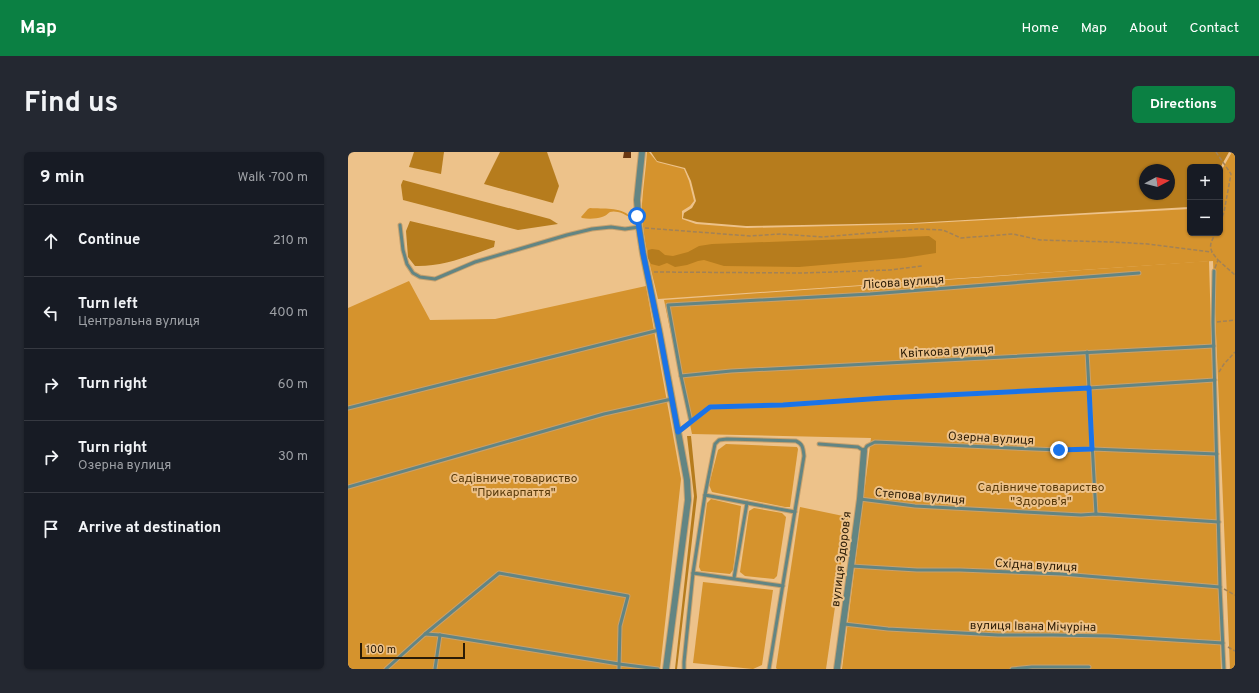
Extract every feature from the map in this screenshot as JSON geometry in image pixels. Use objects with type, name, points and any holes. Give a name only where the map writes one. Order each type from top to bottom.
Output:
[{"type":"street","points":[[642,152],[637,200],[639,227],[687,480],[688,500],[666,669]]},
{"type":"street","name":"вулиця Здоровʼя","points":[[837,669],[860,499],[864,451]]},
{"type":"lane","points":[[400,225],[403,250],[407,264],[413,273],[420,277],[435,279],[475,262],[592,228],[612,227],[625,229],[639,227]]},
{"type":"lane","points":[[1214,271],[1213,322],[1220,587],[1224,669]]},
{"type":"lane","name":"Лісова вулиця","points":[[681,376],[668,305],[870,294],[1139,272]]},
{"type":"lane","points":[[348,408],[659,330]]},
{"type":"lane","name":"Квіткова вулиця","points":[[681,376],[731,371],[1214,346]]},
{"type":"lane","points":[[1087,352],[1096,514]]},
{"type":"lane","points":[[681,376],[691,422]]},
{"type":"lane","points":[[678,432],[710,407],[783,405],[1215,380]]},
{"type":"lane","points":[[348,487],[604,414],[672,399]]},
{"type":"lane","points":[[684,669],[693,573],[713,452],[715,444],[719,440],[727,439],[796,441],[801,444],[803,448],[804,456],[796,512],[769,669]]},
{"type":"lane","name":"Озерна вулиця","points":[[864,451],[867,446],[875,442],[1059,450],[1092,449],[1217,454]]},
{"type":"lane","points":[[819,444],[858,447],[864,451]]},
{"type":"lane","points":[[705,495],[796,512]]},
{"type":"lane","name":"Степова вулиця","points":[[860,499],[915,506],[1081,515],[1096,514],[1219,522]]},
{"type":"lane","points":[[734,578],[747,503]]},
{"type":"lane","name":"Східна вулиця","points":[[851,566],[917,570],[1062,574],[1220,587]]},
{"type":"lane","points":[[386,669],[425,634],[499,573],[628,596],[620,626],[619,669]]},
{"type":"lane","points":[[693,573],[783,586]]},
{"type":"lane","name":"вулиця Івана Мічуріна","points":[[844,624],[888,629],[998,635],[1109,636],[1223,643]]},
{"type":"lane","points":[[425,634],[440,635],[658,669]]},
{"type":"lane","points":[[435,669],[440,635]]},
{"type":"lane","points":[[1012,669],[1032,667],[1089,667]]},
{"type":"path","points":[[1216,152],[1231,174],[1223,215]]},
{"type":"path","points":[[639,227],[750,236],[780,234],[823,237],[917,229],[943,230],[962,238],[1013,234],[1040,240],[1126,243],[1212,252]]},
{"type":"path","points":[[1214,236],[1210,242],[1212,252],[1218,260],[1235,275]]},
{"type":"path","points":[[1214,271],[1218,260]]},
{"type":"path","points":[[647,272],[804,273],[890,270],[922,266]]},
{"type":"path","points":[[1213,322],[1228,322],[1235,320]]},
{"type":"path","points":[[1215,380],[1224,364],[1235,352]]},
{"type":"path","points":[[1220,587],[1235,595]]},
{"type":"path","points":[[1223,643],[1235,651]]},
{"type":"green space","points":[[647,152],[649,152],[657,162],[684,169],[694,201],[690,206],[682,211],[682,219],[696,224],[747,228],[912,224],[1187,209],[1187,236],[1223,236],[1223,168],[1232,152],[1235,152],[1235,669],[1230,669],[1213,261],[658,299],[643,228],[642,198]]},
{"type":"green space","points":[[590,208],[621,211],[630,216],[610,212],[600,218],[582,218],[581,217]]},
{"type":"green space","name":"Садівниче товариство \"Здоров'я\"","points":[[1209,261],[1221,669],[842,669],[871,438],[692,434],[664,300]]},
{"type":"green space","name":"Садівниче товариство \"Прикарпаття\"","points":[[409,281],[430,320],[495,319],[646,286],[681,479],[660,669],[348,669],[348,308]]},
{"type":"green space","points":[[726,444],[797,447],[798,449],[790,507],[712,492],[709,485],[718,450]]},
{"type":"green space","points":[[711,499],[741,506],[733,570],[730,574],[701,571],[699,567],[707,503]]},
{"type":"green space","points":[[800,507],[848,517],[826,669],[776,668]]},
{"type":"green space","points":[[754,508],[782,513],[786,517],[777,576],[774,579],[745,576],[740,572],[749,511]]},
{"type":"green space","points":[[703,582],[773,590],[762,665],[753,669],[693,663]]},
{"type":"shaded area","points":[[414,152],[444,152],[441,174],[409,167]]},
{"type":"shaded area","points":[[500,152],[547,152],[559,186],[553,203],[484,184]]},
{"type":"shaded area","points":[[651,152],[1229,152],[1222,164],[1187,164],[1187,207],[912,223],[746,226],[697,222],[683,218],[684,213],[692,208],[696,201],[691,181],[685,168],[657,161]]},
{"type":"shaded area","points":[[403,180],[550,219],[558,224],[518,230],[403,200],[401,185]]},
{"type":"shaded area","points":[[410,221],[495,241],[494,247],[445,263],[415,266],[408,257],[406,231]]},
{"type":"shaded area","points":[[929,236],[936,241],[936,253],[904,258],[799,267],[724,266],[704,260],[675,267],[667,263],[659,266],[651,264],[647,257],[648,250],[652,249],[659,250],[665,255],[673,256],[688,252],[699,246],[712,244]]},
{"type":"shaded area","points":[[687,436],[691,436],[697,497],[677,669],[675,669],[694,496]]},
{"type":"building","points":[[624,152],[631,152],[631,158],[623,158]]},
{"type":"route","points":[[637,216],[678,432],[710,407],[783,405],[884,398],[1089,388],[1092,449],[1059,450]]}]
